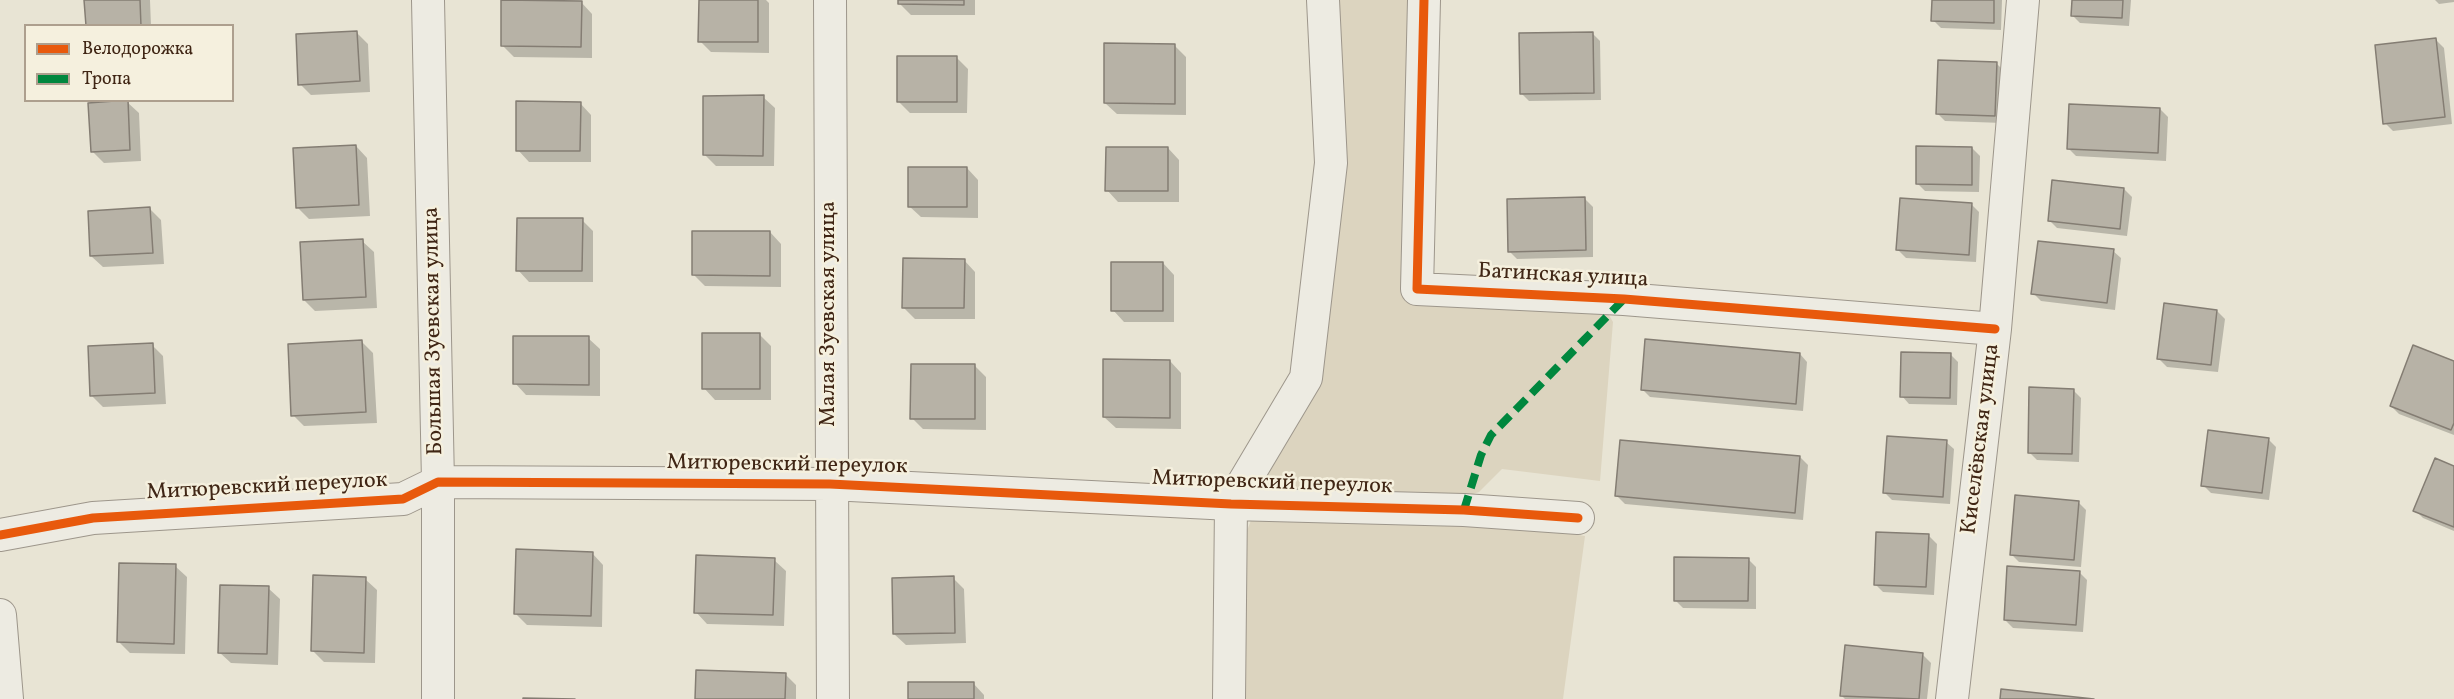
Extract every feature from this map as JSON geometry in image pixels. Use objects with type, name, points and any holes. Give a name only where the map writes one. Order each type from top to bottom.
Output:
[{"type":"street","name":"Большая Зуевская улица","points":[[428,0],[438,482],[438,699]]},
{"type":"street","name":"Малая Зуевская улица","points":[[830,0],[830,484],[833,699]]},
{"type":"street","points":[[1229,699],[1231,504],[1305,378],[1331,163],[1323,0]]},
{"type":"street","name":"Батинская улица","points":[[1424,0],[1417,289],[1624,299],[1995,329]]},
{"type":"street","name":"Киселёвская улица","points":[[1952,699],[1995,329],[2023,0]]},
{"type":"street","name":"Митюревский переулок","points":[[0,535],[93,518],[403,499],[438,482],[830,484],[1231,504],[1464,510],[1578,518]]},
{"type":"street","points":[[0,615],[7,699]]},
{"type":"shaded area","points":[[1333,0],[1415,0],[1408,293],[1603,305],[1613,322],[1600,481],[1502,469],[1479,492],[1457,499],[1253,489],[1315,381]]},
{"type":"shaded area","points":[[1255,510],[1483,520],[1585,536],[1563,699],[1240,699],[1243,541]]},
{"type":"building","points":[[84,0],[140,0],[141,24],[86,24]]},
{"type":"building","points":[[501,0],[582,1],[581,47],[501,46]]},
{"type":"building","points":[[699,0],[758,0],[758,42],[698,42]]},
{"type":"building","points":[[898,0],[964,0],[964,5],[898,4]]},
{"type":"building","points":[[1932,0],[1994,0],[1994,23],[1931,21]]},
{"type":"building","points":[[2072,0],[2123,0],[2122,18],[2071,16]]},
{"type":"building","points":[[357,31],[360,81],[298,85],[296,34]]},
{"type":"building","points":[[1593,32],[1594,93],[1520,94],[1519,33]]},
{"type":"building","points":[[2436,38],[2445,117],[2383,124],[2375,45]]},
{"type":"building","points":[[1104,43],[1175,44],[1175,104],[1104,103]]},
{"type":"building","points":[[897,56],[957,56],[957,102],[897,102]]},
{"type":"building","points":[[1938,60],[1997,62],[1995,116],[1936,114]]},
{"type":"building","points":[[764,95],[763,156],[703,155],[703,96]]},
{"type":"building","points":[[516,101],[581,102],[580,151],[516,151]]},
{"type":"building","points":[[128,102],[130,150],[91,152],[88,103]]},
{"type":"building","points":[[2069,104],[2160,108],[2158,153],[2067,149]]},
{"type":"building","points":[[356,145],[359,205],[296,208],[293,148]]},
{"type":"building","points":[[1916,146],[1972,147],[1972,185],[1916,184]]},
{"type":"building","points":[[1106,147],[1168,147],[1168,191],[1105,191]]},
{"type":"building","points":[[908,167],[967,167],[967,207],[908,207]]},
{"type":"building","points":[[2052,180],[2124,188],[2120,229],[2048,221]]},
{"type":"building","points":[[1585,197],[1586,250],[1508,252],[1507,199]]},
{"type":"building","points":[[1900,198],[1972,203],[1969,255],[1896,250]]},
{"type":"building","points":[[150,207],[153,253],[90,256],[88,211]]},
{"type":"building","points":[[517,218],[583,218],[582,271],[516,271]]},
{"type":"building","points":[[692,231],[770,231],[770,276],[692,275]]},
{"type":"building","points":[[363,239],[366,297],[303,300],[300,242]]},
{"type":"building","points":[[2038,241],[2114,249],[2107,303],[2031,294]]},
{"type":"building","points":[[903,258],[965,259],[964,308],[902,308]]},
{"type":"building","points":[[1111,262],[1163,262],[1163,311],[1111,311]]},
{"type":"building","points":[[2164,303],[2217,310],[2211,365],[2157,359]]},
{"type":"building","points":[[702,333],[760,333],[760,389],[702,389]]},
{"type":"building","points":[[513,336],[589,336],[589,385],[513,384]]},
{"type":"building","points":[[1645,339],[1800,353],[1796,404],[1641,390]]},
{"type":"building","points":[[362,340],[366,412],[291,416],[288,344]]},
{"type":"building","points":[[153,343],[155,393],[90,396],[88,346]]},
{"type":"building","points":[[2413,345],[2454,361],[2454,423],[2451,430],[2390,406]]},
{"type":"building","points":[[1901,352],[1951,353],[1950,398],[1900,397]]},
{"type":"building","points":[[1103,359],[1170,360],[1170,418],[1103,417]]},
{"type":"building","points":[[911,364],[975,364],[975,419],[910,419]]},
{"type":"building","points":[[2029,387],[2074,389],[2072,454],[2028,453]]},
{"type":"building","points":[[2208,430],[2269,438],[2262,493],[2201,486]]},
{"type":"building","points":[[1887,436],[1947,440],[1943,497],[1883,493]]},
{"type":"building","points":[[1620,440],[1800,456],[1795,513],[1615,496]]},
{"type":"building","points":[[2435,458],[2454,466],[2454,527],[2413,511]]},
{"type":"building","points":[[2015,495],[2079,501],[2074,560],[2010,555]]},
{"type":"building","points":[[1876,532],[1929,534],[1926,587],[1874,585]]},
{"type":"building","points":[[516,549],[593,552],[591,616],[514,614]]},
{"type":"building","points":[[696,555],[775,558],[773,615],[694,613]]},
{"type":"building","points":[[1674,557],[1749,558],[1748,601],[1674,601]]},
{"type":"building","points":[[119,563],[176,564],[174,644],[117,642]]},
{"type":"building","points":[[2007,566],[2080,571],[2076,625],[2004,620]]},
{"type":"building","points":[[313,575],[366,577],[364,653],[311,651]]},
{"type":"building","points":[[954,576],[955,633],[893,634],[892,578]]},
{"type":"building","points":[[220,585],[269,586],[267,654],[218,653]]},
{"type":"building","points":[[1845,645],[1923,653],[1919,699],[1840,696]]},
{"type":"building","points":[[696,670],[786,673],[785,699],[695,699]]},
{"type":"building","points":[[908,682],[974,682],[974,699],[908,699]]},
{"type":"building","points":[[2001,689],[2094,699],[2000,699]]},
{"type":"building","points":[[523,698],[575,699],[523,699]]},
{"type":"marked path","points":[[1464,510],[1481,455],[1491,435],[1624,299]]},
{"type":"cycle path","points":[[1424,0],[1417,289],[1624,299],[1995,329]]},
{"type":"cycle path","points":[[0,535],[93,518],[403,499],[438,482],[830,484],[1231,504],[1464,510],[1578,518]]}]
